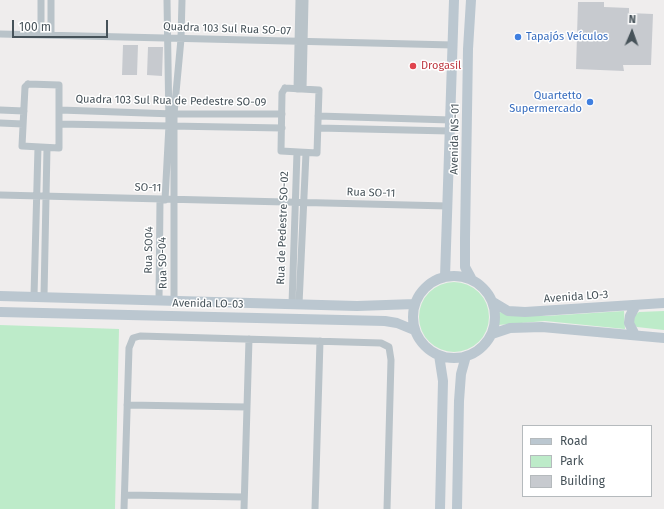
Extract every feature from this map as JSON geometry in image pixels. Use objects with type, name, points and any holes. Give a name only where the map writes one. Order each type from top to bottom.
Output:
[{"type":"street","points":[[41,0],[41,34]]},
{"type":"street","points":[[51,0],[51,34]]},
{"type":"street","points":[[166,0],[166,39],[171,125]]},
{"type":"street","points":[[171,114],[181,39],[182,0]]},
{"type":"street","points":[[299,0],[302,42]]},
{"type":"street","points":[[300,89],[305,0]]},
{"type":"street","name":"Avenida NS-01","points":[[445,277],[454,0]]},
{"type":"street","name":"Avenida NS-01","points":[[471,0],[468,49],[465,267],[471,278]]},
{"type":"street","name":"Quadra 103 Sul Rua SO-07","points":[[0,34],[51,34],[166,39],[452,45]]},
{"type":"street","points":[[28,84],[59,85],[60,110],[60,146],[47,148],[22,146],[25,87],[28,84]]},
{"type":"street","points":[[286,88],[300,89],[319,90],[318,152],[315,153],[281,151],[282,91],[286,88]]},
{"type":"street","points":[[0,110],[24,111]]},
{"type":"street","name":"Quadra 103 Sul Rua de Pedestre SO-09","points":[[60,110],[171,114],[282,114]]},
{"type":"street","points":[[318,116],[451,120]]},
{"type":"street","points":[[0,123],[23,124]]},
{"type":"street","points":[[59,124],[282,128]]},
{"type":"street","name":"Rua SO04","points":[[159,300],[163,200],[171,125]]},
{"type":"street","name":"Rua SO-04","points":[[171,125],[174,301]]},
{"type":"street","points":[[318,128],[450,131]]},
{"type":"street","points":[[38,147],[36,196],[39,296]]},
{"type":"street","points":[[39,296],[46,196],[47,148]]},
{"type":"street","name":"Rua de Pedestre SO-02","points":[[295,304],[294,202],[297,152]]},
{"type":"street","name":"Rua de Pedestre SO-02","points":[[295,304],[306,153]]},
{"type":"street","name":"SO-11","points":[[0,195],[294,202]]},
{"type":"street","name":"Rua SO-11","points":[[294,202],[448,206]]},
{"type":"street","points":[[450,276],[471,278],[486,290],[493,302],[496,312],[492,334],[485,345],[474,353],[466,356],[448,358],[439,355],[424,346],[414,330],[412,323],[417,297],[426,286],[437,279],[450,276]]},
{"type":"street","name":"Avenida LO-03","points":[[0,296],[359,306],[415,304]]},
{"type":"street","name":"Avenida LO-3","points":[[493,302],[508,311],[525,312],[664,303]]},
{"type":"street","points":[[635,335],[629,323],[630,316],[636,305]]},
{"type":"street","name":"Avenida LO-03","points":[[0,312],[378,321],[398,323],[414,330]]},
{"type":"street","points":[[492,334],[510,328],[542,327],[664,338]]},
{"type":"street","points":[[124,509],[129,348],[133,338],[140,336],[382,343],[389,348],[391,360],[387,509]]},
{"type":"street","points":[[244,509],[249,339]]},
{"type":"street","points":[[316,509],[320,342]]},
{"type":"street","points":[[439,355],[443,381],[440,509]]},
{"type":"street","points":[[457,509],[459,401],[461,374],[466,356]]},
{"type":"street","points":[[127,405],[247,407]]},
{"type":"street","points":[[125,495],[244,497]]},
{"type":"green space","points":[[447,282],[461,282],[474,288],[483,297],[487,303],[489,317],[487,331],[479,342],[468,350],[461,352],[447,352],[440,350],[429,342],[421,331],[419,324],[419,310],[421,303],[429,292],[440,284]]},
{"type":"green space","points":[[624,311],[625,329],[545,321],[498,325],[498,312],[546,316]]},
{"type":"green space","points":[[664,311],[664,330],[637,327],[633,324],[633,317],[639,312]]},
{"type":"green space","points":[[0,325],[119,329],[115,509],[0,509]]},
{"type":"building","points":[[578,2],[604,2],[604,7],[629,8],[629,13],[653,14],[651,65],[623,65],[624,71],[576,69]]},
{"type":"building","points":[[123,45],[138,45],[137,75],[122,75]]},
{"type":"building","points":[[148,47],[163,47],[162,76],[147,75]]},
{"type":"place","name":"Tapajós Veículos","points":[[518,37]]},
{"type":"place","name":"Drogasil","points":[[413,66]]},
{"type":"place","name":"Quartetto Supermercado","points":[[590,102]]}]
